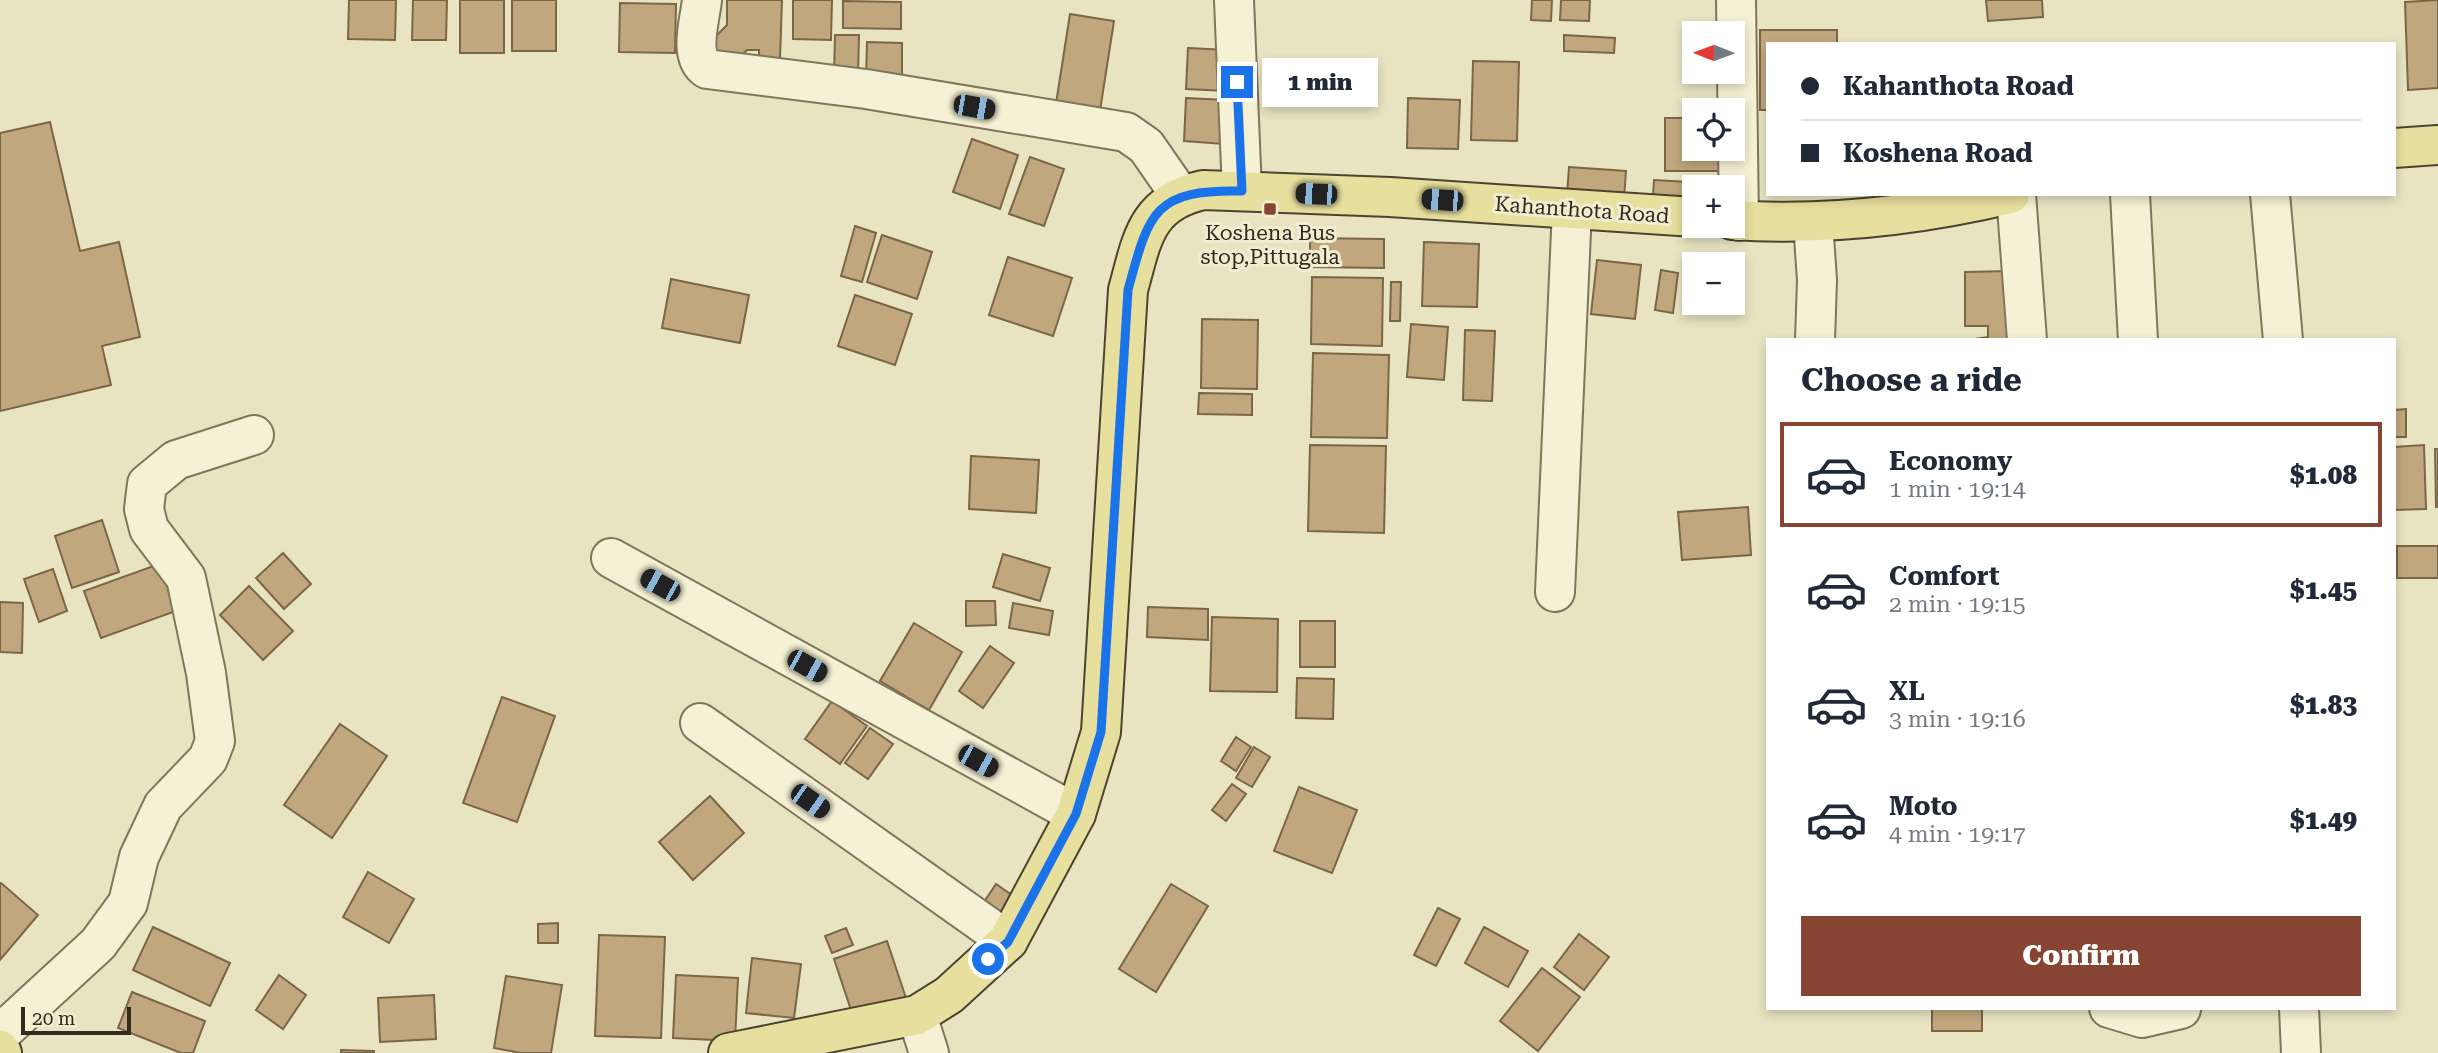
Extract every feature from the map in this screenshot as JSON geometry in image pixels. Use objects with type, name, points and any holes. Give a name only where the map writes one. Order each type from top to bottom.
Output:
[{"type":"main road","points":[[2396,148],[2438,145]]},
{"type":"main road","name":"Kahanthota Road","points":[[1180,195],[1203,190],[1242,191],[1682,217]]},
{"type":"main road","points":[[728,1053],[917,1015],[948,995],[1008,942],[1076,814],[1101,732],[1128,290],[1145,230],[1160,210],[1180,195]]},
{"type":"main road","points":[[1745,220],[1813,222],[1972,203],[2002,196]]},
{"type":"street","points":[[702,0],[696,47],[697,59],[707,69],[866,89],[1126,132],[1146,146],[1180,195]]},
{"type":"street","points":[[1234,0],[1242,191]]},
{"type":"street","points":[[1736,0],[1736,175]]},
{"type":"street","points":[[2016,196],[2027,338]]},
{"type":"street","points":[[2130,196],[2138,338]]},
{"type":"street","points":[[2270,196],[2283,338]]},
{"type":"street","points":[[1555,592],[1572,209]]},
{"type":"street","points":[[1813,222],[1817,280],[1815,338]]},
{"type":"street","points":[[0,1034],[99,944],[128,902],[139,857],[163,806],[208,759],[215,741],[206,673],[186,578],[149,528],[144,509],[147,484],[176,460],[254,435]]},
{"type":"street","points":[[611,558],[1076,814]]},
{"type":"street","points":[[700,723],[1008,942]]},
{"type":"street","points":[[2116,1010],[2142,1017],[2172,1010]]},
{"type":"street","points":[[2299,1010],[2301,1053]]},
{"type":"street","points":[[917,1015],[929,1053]]},
{"type":"building","points":[[349,0],[396,0],[395,40],[348,39]]},
{"type":"building","points":[[413,0],[447,0],[446,40],[412,40]]},
{"type":"building","points":[[460,0],[504,0],[504,53],[460,53]]},
{"type":"building","points":[[512,0],[556,0],[556,51],[512,51]]},
{"type":"building","points":[[727,0],[782,0],[780,59],[759,58],[759,50],[747,50],[725,72],[703,49],[727,25]]},
{"type":"building","points":[[793,0],[832,0],[831,40],[793,39]]},
{"type":"building","points":[[1532,0],[1552,0],[1551,21],[1531,20]]},
{"type":"building","points":[[1561,0],[1590,0],[1589,21],[1560,20]]},
{"type":"building","points":[[1986,0],[2042,0],[2043,17],[1988,21]]},
{"type":"building","points":[[2438,0],[2438,88],[2408,90],[2405,2]]},
{"type":"building","points":[[843,1],[901,2],[901,29],[843,28]]},
{"type":"building","points":[[620,3],[676,4],[675,53],[619,52]]},
{"type":"building","points":[[1070,14],[1114,21],[1099,117],[1055,110]]},
{"type":"building","points":[[1760,30],[1837,30],[1837,42],[1766,42],[1766,110],[1760,110]]},
{"type":"building","points":[[835,35],[859,35],[858,76],[834,76]]},
{"type":"building","points":[[1564,35],[1615,38],[1614,53],[1564,51]]},
{"type":"building","points":[[867,42],[902,43],[902,80],[866,79]]},
{"type":"building","points":[[1188,48],[1226,50],[1225,91],[1186,89]]},
{"type":"building","points":[[1473,61],[1519,62],[1517,141],[1471,140]]},
{"type":"building","points":[[1186,98],[1226,100],[1224,144],[1184,141]]},
{"type":"building","points":[[1408,98],[1460,100],[1458,149],[1407,148]]},
{"type":"building","points":[[1665,118],[1682,118],[1682,161],[1722,161],[1722,171],[1665,171]]},
{"type":"building","points":[[50,122],[80,251],[119,242],[140,337],[102,346],[111,385],[0,411],[0,133]]},
{"type":"building","points":[[972,139],[1018,155],[1000,209],[953,192]]},
{"type":"building","points":[[1030,157],[1064,169],[1044,226],[1009,214]]},
{"type":"building","points":[[1569,167],[1626,171],[1624,199],[1567,195]]},
{"type":"building","points":[[1654,180],[1682,182],[1682,213],[1652,211]]},
{"type":"building","points":[[855,226],[876,233],[862,282],[841,276]]},
{"type":"building","points":[[882,235],[932,252],[917,299],[867,282]]},
{"type":"building","points":[[1310,238],[1384,239],[1384,268],[1310,267]]},
{"type":"building","points":[[1424,242],[1479,244],[1477,307],[1422,306]]},
{"type":"building","points":[[1008,257],[1072,278],[1053,336],[989,315]]},
{"type":"building","points":[[1597,260],[1641,265],[1635,319],[1591,314]]},
{"type":"building","points":[[1661,270],[1678,273],[1673,313],[1655,310]]},
{"type":"building","points":[[2012,271],[2022,338],[1981,338],[1988,337],[1988,326],[1965,326],[1965,272]]},
{"type":"building","points":[[1312,277],[1383,278],[1382,346],[1311,344]]},
{"type":"building","points":[[671,279],[749,295],[740,343],[662,328]]},
{"type":"building","points":[[1391,282],[1401,282],[1400,321],[1390,321]]},
{"type":"building","points":[[855,295],[912,314],[895,365],[838,346]]},
{"type":"building","points":[[1202,319],[1258,320],[1257,389],[1201,388]]},
{"type":"building","points":[[1411,324],[1448,327],[1444,380],[1407,377]]},
{"type":"building","points":[[1465,330],[1495,331],[1492,401],[1463,400]]},
{"type":"building","points":[[1313,353],[1389,355],[1387,438],[1311,437]]},
{"type":"building","points":[[1199,393],[1252,394],[1252,415],[1198,414]]},
{"type":"building","points":[[2406,409],[2406,437],[2396,437],[2396,410]]},
{"type":"building","points":[[1310,445],[1386,446],[1384,533],[1308,531]]},
{"type":"building","points":[[2424,445],[2426,509],[2396,510],[2396,447]]},
{"type":"building","points":[[2435,449],[2438,449],[2438,507],[2436,507]]},
{"type":"building","points":[[971,456],[1039,460],[1036,513],[969,509]]},
{"type":"building","points":[[1748,507],[1751,555],[1682,560],[1678,512]]},
{"type":"building","points":[[102,520],[119,572],[72,588],[55,536]]},
{"type":"building","points":[[2397,546],[2438,546],[2438,578],[2397,578]]},
{"type":"building","points":[[283,553],[311,584],[284,609],[256,578]]},
{"type":"building","points":[[1003,554],[1050,568],[1040,601],[993,587]]},
{"type":"building","points":[[159,564],[176,611],[101,638],[84,591]]},
{"type":"building","points":[[53,569],[67,611],[39,622],[24,579]]},
{"type":"building","points":[[249,586],[293,631],[263,660],[220,615]]},
{"type":"building","points":[[966,601],[995,601],[996,625],[966,626]]},
{"type":"building","points":[[0,602],[23,603],[22,653],[0,652]]},
{"type":"building","points":[[1013,603],[1053,611],[1049,635],[1009,628]]},
{"type":"building","points":[[1148,607],[1208,609],[1208,640],[1147,637]]},
{"type":"building","points":[[1212,617],[1278,619],[1277,692],[1210,691]]},
{"type":"building","points":[[1300,621],[1335,621],[1335,667],[1300,667]]},
{"type":"building","points":[[914,623],[962,652],[929,710],[880,681]]},
{"type":"building","points":[[990,646],[1014,663],[983,708],[959,691]]},
{"type":"building","points":[[1297,678],[1334,679],[1333,719],[1296,718]]},
{"type":"building","points":[[502,697],[555,716],[517,822],[463,803]]},
{"type":"building","points":[[832,701],[867,726],[840,764],[805,739]]},
{"type":"building","points":[[340,724],[387,756],[332,838],[284,805]]},
{"type":"building","points":[[870,728],[893,744],[868,779],[845,763]]},
{"type":"building","points":[[1236,737],[1251,747],[1236,771],[1221,761]]},
{"type":"building","points":[[1254,747],[1270,757],[1252,787],[1236,778]]},
{"type":"building","points":[[1232,784],[1246,794],[1226,821],[1212,810]]},
{"type":"building","points":[[1299,787],[1357,810],[1332,873],[1274,851]]},
{"type":"building","points":[[710,796],[744,833],[693,880],[659,842]]},
{"type":"building","points":[[368,872],[414,899],[389,943],[343,917]]},
{"type":"building","points":[[0,884],[38,915],[0,960]]},
{"type":"building","points":[[996,884],[1019,900],[1002,924],[980,908]]},
{"type":"building","points":[[1171,884],[1208,906],[1156,992],[1119,969]]},
{"type":"building","points":[[1438,908],[1460,919],[1436,966],[1414,955]]},
{"type":"building","points":[[558,923],[558,943],[538,943],[538,924]]},
{"type":"building","points":[[153,927],[230,963],[210,1006],[133,970]]},
{"type":"building","points":[[1484,927],[1528,951],[1508,987],[1465,963]]},
{"type":"building","points":[[846,928],[853,945],[832,953],[825,936]]},
{"type":"building","points":[[1579,934],[1609,957],[1584,990],[1554,967]]},
{"type":"building","points":[[599,935],[665,937],[661,1038],[595,1036]]},
{"type":"building","points":[[887,941],[906,998],[853,1016],[834,959]]},
{"type":"building","points":[[752,958],[801,964],[794,1018],[746,1013]]},
{"type":"building","points":[[1542,968],[1580,997],[1538,1051],[1500,1021]]},
{"type":"building","points":[[279,975],[306,995],[283,1029],[256,1010]]},
{"type":"building","points":[[676,975],[738,978],[735,1041],[673,1038]]},
{"type":"building","points":[[506,976],[562,985],[551,1053],[521,1053],[494,1048]]},
{"type":"building","points":[[132,992],[205,1021],[193,1053],[181,1053],[118,1028]]},
{"type":"building","points":[[434,995],[436,1039],[380,1042],[378,998]]},
{"type":"building","points":[[1932,1010],[1982,1010],[1982,1031],[1932,1031]]},
{"type":"building","points":[[341,1050],[374,1051],[374,1053],[341,1053]]},
{"type":"place","name":"Koshena Bus stop,Pittugala","points":[[1270,209]]},
{"type":"route","points":[[988,959],[1008,942],[1076,814],[1101,732],[1128,290],[1145,230],[1160,210],[1180,195],[1203,190],[1242,191],[1237,82]]}]
